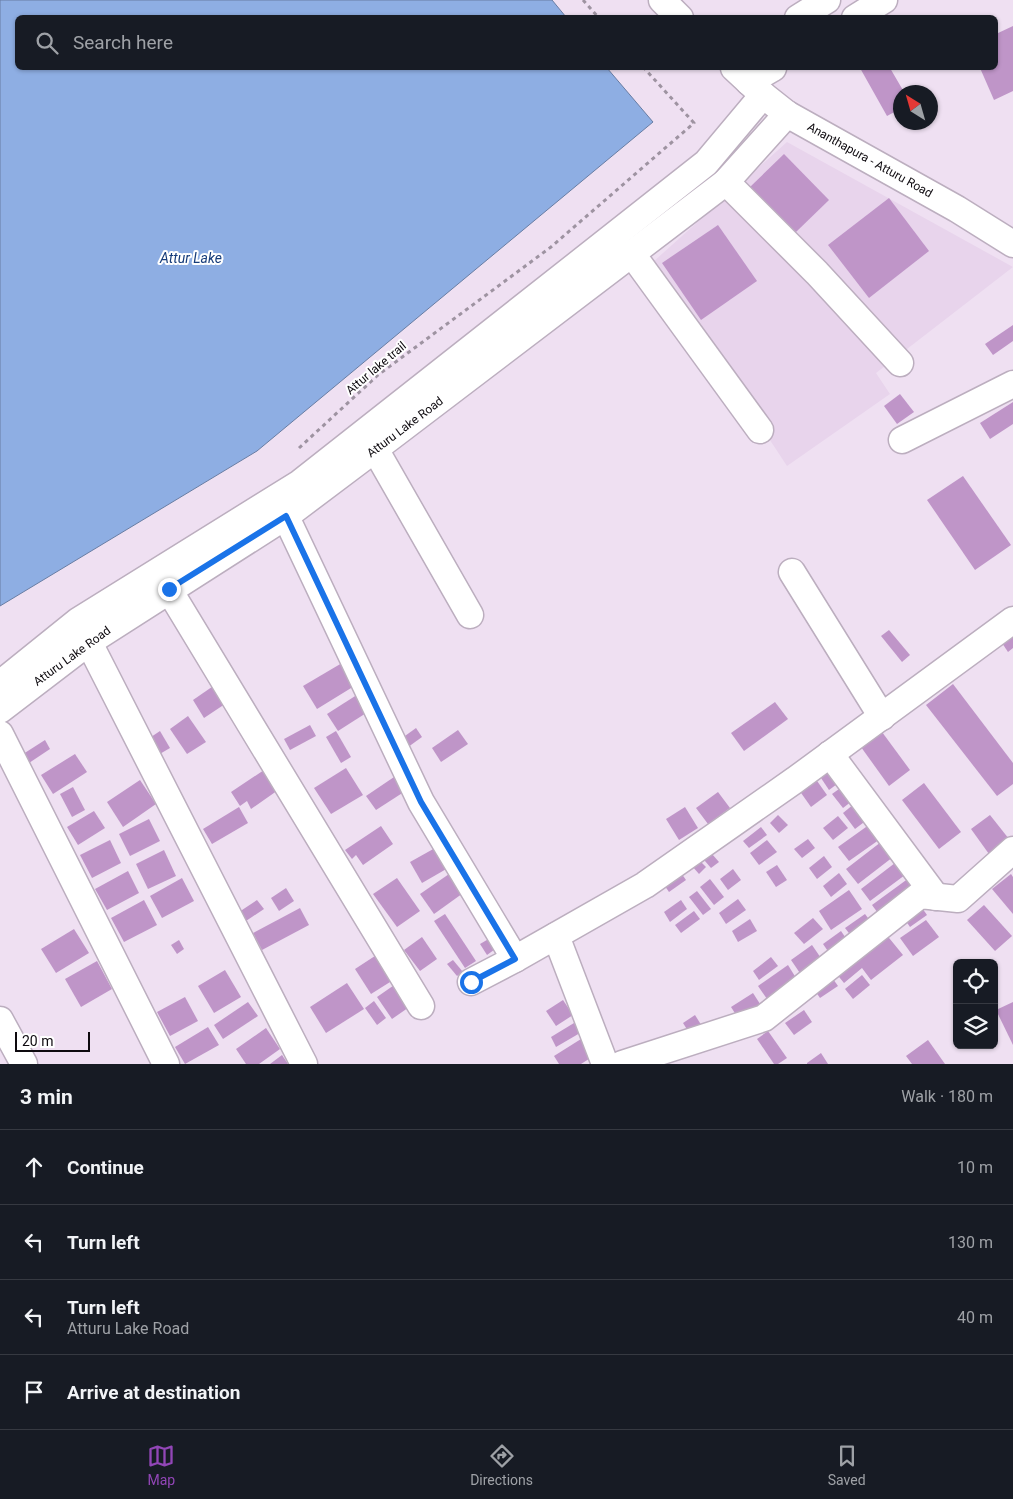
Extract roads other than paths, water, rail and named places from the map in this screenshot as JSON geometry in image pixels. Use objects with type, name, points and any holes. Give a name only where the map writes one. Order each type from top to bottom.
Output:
[{"type":"street","points":[[662,0],[677,15]]},
{"type":"street","points":[[803,15],[827,0]]},
{"type":"street","points":[[860,15],[884,0]]},
{"type":"street","name":"Atturu Lake Road","points":[[370,441],[706,163],[749,82],[770,70]]},
{"type":"street","name":"Ananthapura - Atturu Road","points":[[749,82],[787,114],[957,209],[1013,244]]},
{"type":"street","name":"Atturu Lake Road","points":[[0,684],[281,507],[632,254],[726,182],[787,114]]},
{"type":"street","points":[[726,182],[817,273],[900,363]]},
{"type":"street","points":[[632,254],[760,430]]},
{"type":"street","points":[[902,440],[1013,384]]},
{"type":"street","points":[[370,441],[470,614]]},
{"type":"street","points":[[281,507],[421,802],[515,959]]},
{"type":"street","points":[[792,572],[882,716]]},
{"type":"street","points":[[164,581],[421,1006]]},
{"type":"street","points":[[471,982],[645,885],[830,754],[1013,620]]},
{"type":"street","points":[[84,632],[304,1064]]},
{"type":"street","name":"Atturu Lake Road","points":[[0,710],[84,632]]},
{"type":"street","points":[[0,734],[166,1064]]},
{"type":"street","points":[[830,754],[936,896]]},
{"type":"street","points":[[622,1064],[764,1018],[920,895],[958,899],[1013,850]]},
{"type":"street","points":[[556,936],[604,1064]]},
{"type":"street","points":[[0,1020],[24,1064]]},
{"type":"water","name":"Attur Lake","points":[[0,0],[552,0],[564,15],[15,15],[15,70],[609,70],[653,122],[257,451],[0,606]]}]
